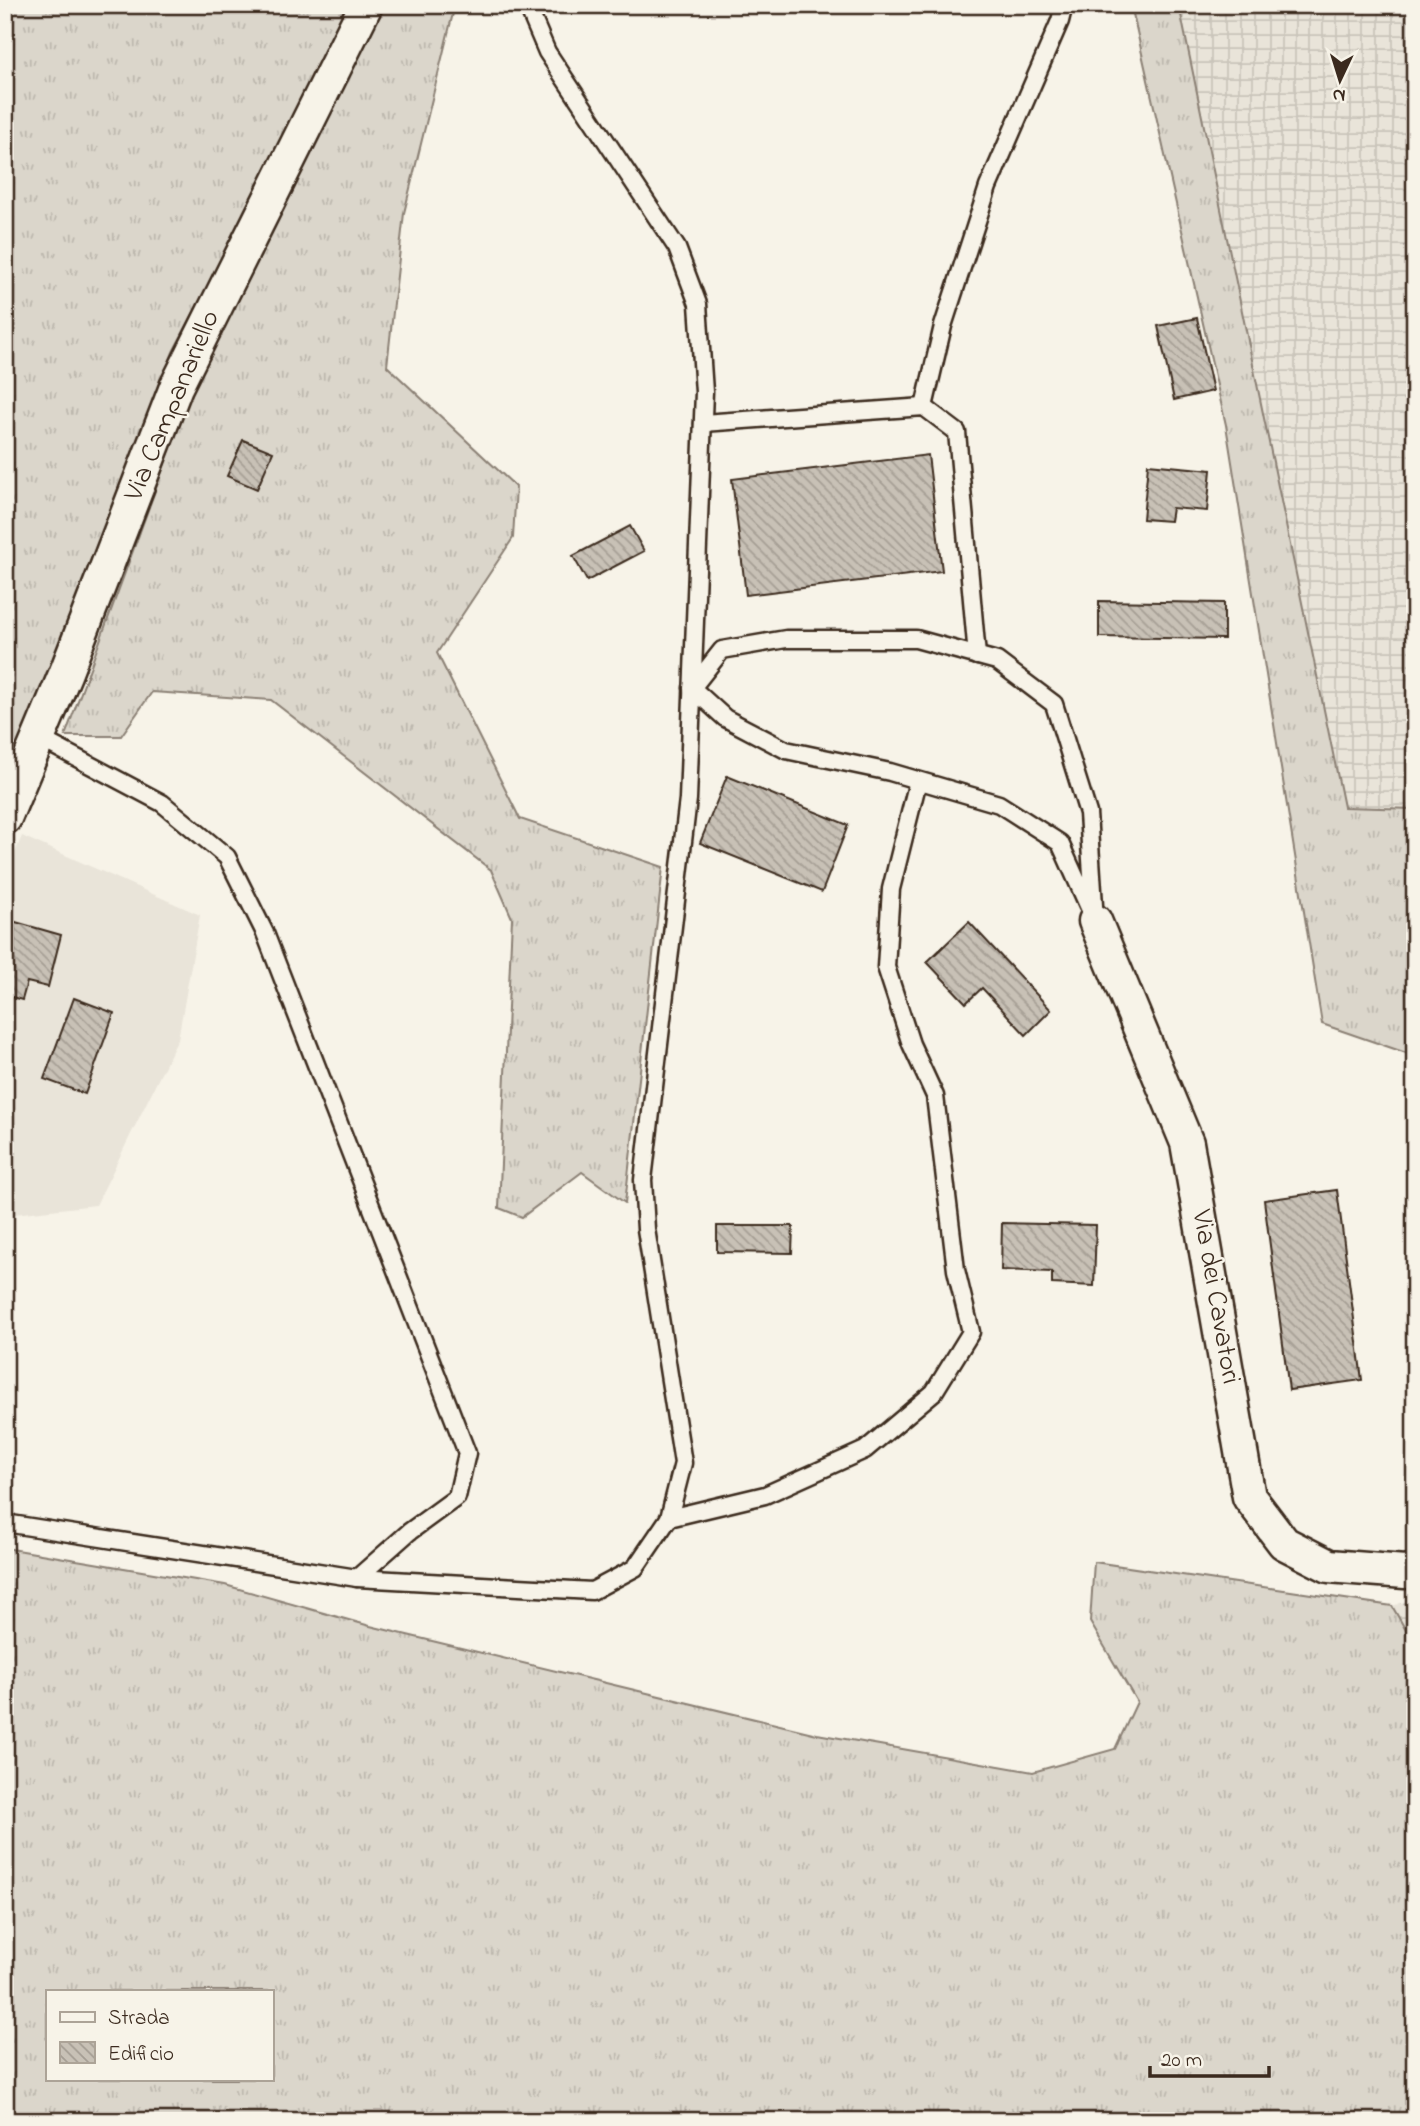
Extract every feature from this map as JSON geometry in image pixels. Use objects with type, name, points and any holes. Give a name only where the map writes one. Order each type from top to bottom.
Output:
[{"type":"street","name":"Via Campanariello","points":[[5,818],[176,387],[355,33],[366,5]]},
{"type":"street","name":"Via dei Cavatori","points":[[1095,921],[1187,1143],[1249,1497],[1284,1543],[1329,1566],[1405,1572],[1415,1570]]},
{"type":"lane","points":[[5,1523],[357,1578],[592,1591],[635,1568],[669,1518],[683,1463],[646,1229],[643,1180],[688,799],[704,392],[698,304],[677,247],[547,52],[530,11],[545,5]]},
{"type":"lane","points":[[924,407],[943,326],[988,187],[1060,21],[1064,5]]},
{"type":"lane","points":[[703,423],[924,407],[957,432],[977,656]]},
{"type":"lane","points":[[692,688],[722,650],[786,639],[916,639],[997,661],[1054,704],[1088,813],[1095,921]]},
{"type":"lane","points":[[692,688],[725,718],[786,750],[890,772],[999,804],[1060,843],[1095,921]]},
{"type":"lane","points":[[38,738],[162,803],[226,857],[265,933],[467,1453],[457,1497],[409,1532],[357,1578]]},
{"type":"lane","points":[[669,1518],[765,1494],[866,1450],[934,1392],[971,1332],[956,1270],[935,1096],[911,1044],[886,967],[891,889],[918,781]]},
{"type":"shaded area","points":[[1179,5],[1415,5],[1415,809],[1344,807]]},
{"type":"shaded area","points":[[22,836],[200,915],[178,1039],[96,1205],[5,1215],[5,877]]},
{"type":"shaded area","points":[[1415,1599],[1415,1646],[1392,1606]]},
{"type":"green space","points":[[5,5],[350,5],[341,32],[173,352],[5,783]]},
{"type":"green space","points":[[383,5],[455,5],[404,213],[387,366],[516,487],[513,538],[437,653],[520,819],[663,867],[625,1203],[582,1172],[522,1217],[499,1208],[512,918],[491,870],[271,700],[152,692],[121,736],[65,736],[189,398]]},
{"type":"green space","points":[[1131,5],[1179,5],[1344,807],[1415,809],[1415,1056],[1322,1024],[1226,425]]},
{"type":"green space","points":[[5,1548],[225,1585],[370,1626],[817,1734],[1033,1772],[1115,1749],[1137,1702],[1090,1622],[1094,1562],[1392,1606],[1415,1646],[1415,2121],[5,2121]]},
{"type":"building","points":[[1197,318],[1213,391],[1174,400],[1158,326]]},
{"type":"building","points":[[243,440],[273,452],[257,489],[227,476]]},
{"type":"building","points":[[928,455],[942,571],[746,595],[732,479]]},
{"type":"building","points":[[1148,464],[1211,470],[1207,511],[1172,508],[1170,521],[1143,519]]},
{"type":"building","points":[[630,526],[644,551],[587,581],[573,556]]},
{"type":"building","points":[[1099,601],[1224,603],[1224,639],[1099,637]]},
{"type":"building","points":[[727,776],[848,825],[822,892],[700,843]]},
{"type":"building","points":[[5,919],[61,935],[48,987],[27,982],[22,1000],[5,995]]},
{"type":"building","points":[[969,922],[1051,1010],[1026,1035],[982,988],[966,1003],[927,962]]},
{"type":"building","points":[[74,998],[114,1013],[85,1094],[44,1079]]},
{"type":"building","points":[[1337,1190],[1362,1380],[1289,1390],[1264,1200]]},
{"type":"building","points":[[1002,1223],[1096,1225],[1094,1286],[1052,1284],[1052,1272],[1001,1270]]},
{"type":"building","points":[[717,1226],[793,1226],[792,1253],[717,1252]]}]
